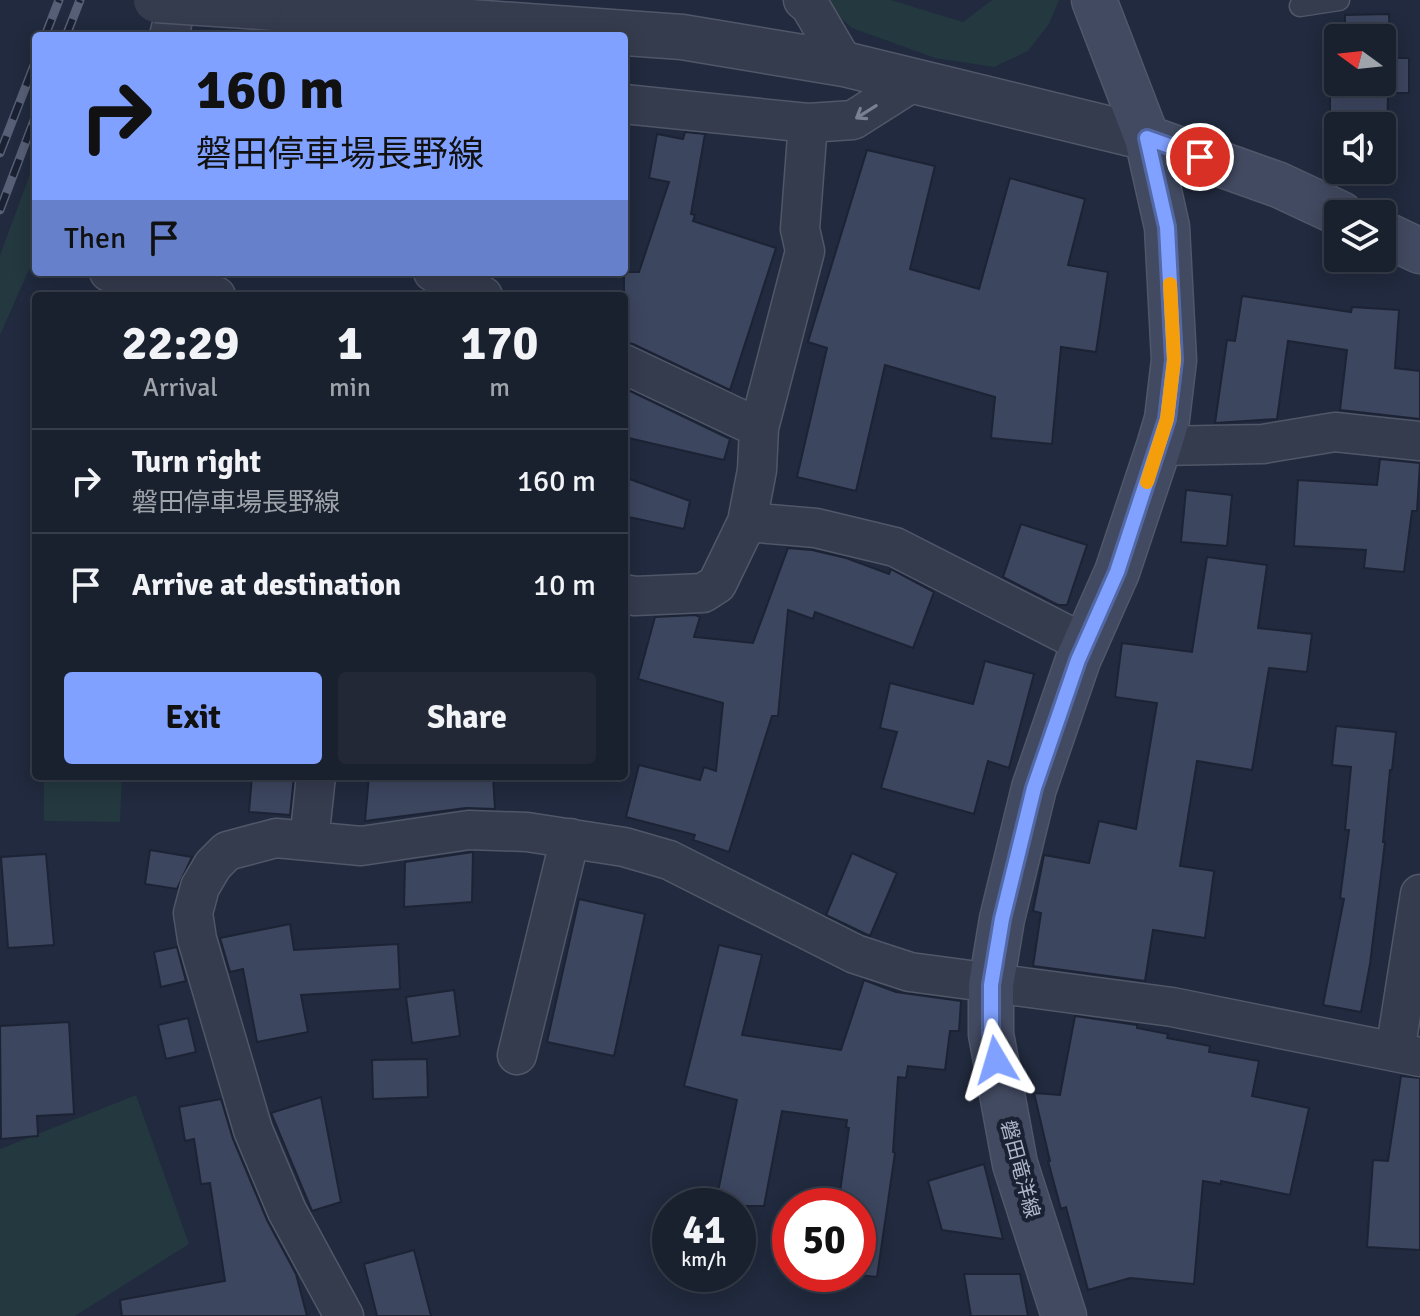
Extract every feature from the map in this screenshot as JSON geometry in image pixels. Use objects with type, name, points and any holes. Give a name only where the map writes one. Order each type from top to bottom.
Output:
[{"type":"main road","name":"磐田竜洋線","points":[[1064,1316],[1015,1164],[991,1034],[991,985],[1002,919],[1034,788],[1085,644],[1117,572],[1159,446],[1167,419],[1174,360],[1167,227],[1147,138],[1104,19],[1094,0]]},
{"type":"main road","points":[[1147,138],[1279,185],[1324,206]]},
{"type":"main road","points":[[1396,240],[1420,251]]},
{"type":"street","points":[[156,0],[612,32]]},
{"type":"street","points":[[170,32],[178,0]]},
{"type":"street","points":[[803,0],[810,6],[844,64]]},
{"type":"street","points":[[628,33],[682,37],[844,64],[1147,138]]},
{"type":"street","points":[[628,104],[808,123],[853,120],[916,80]]},
{"type":"street","points":[[628,595],[703,593],[717,584],[747,522],[757,470],[759,428],[805,251],[800,229],[808,123]]},
{"type":"street","points":[[137,276],[215,287]]},
{"type":"street","points":[[439,276],[474,292]]},
{"type":"street","points":[[628,366],[759,428]]},
{"type":"street","points":[[1159,446],[1263,444],[1335,432],[1420,441]]},
{"type":"street","points":[[747,522],[816,528],[895,547],[1085,644]]},
{"type":"street","points":[[309,841],[316,780]]},
{"type":"street","points":[[344,1316],[287,1211],[253,1130],[197,939],[193,913],[200,887],[213,865],[227,851],[276,838],[361,846],[469,830],[527,832],[624,847],[669,860],[855,954],[910,972],[1172,1007],[1408,1054],[1420,894]]},
{"type":"street","points":[[517,1055],[570,838]]},
{"type":"lane","points":[[1300,6],[1339,0]]},
{"type":"shaded area","points":[[820,0],[891,0],[963,22],[992,0],[1059,0],[1049,24],[1028,51],[994,67],[935,58],[852,28]]},
{"type":"shaded area","points":[[32,169],[32,263],[0,335],[0,255]]},
{"type":"shaded area","points":[[44,780],[122,780],[120,822],[44,821]]},
{"type":"shaded area","points":[[136,1095],[189,1244],[75,1316],[0,1316],[0,1149]]},
{"type":"building","points":[[1389,14],[1389,24],[1345,24],[1345,15]]},
{"type":"building","points":[[1396,58],[1409,58],[1409,93],[1396,93]]},
{"type":"building","points":[[1330,96],[1388,96],[1388,112],[1330,112]]},
{"type":"building","points":[[685,132],[705,134],[691,214],[695,215],[693,221],[776,248],[730,390],[628,343],[628,292],[624,292],[624,276],[628,276],[628,272],[639,272],[669,182],[649,178],[657,134],[683,139]]},
{"type":"building","points":[[867,150],[935,166],[910,269],[979,289],[1010,178],[1085,199],[1068,265],[1108,272],[1096,352],[1061,347],[1052,444],[991,438],[995,397],[885,365],[856,491],[797,477],[827,348],[808,342]]},
{"type":"building","points":[[1242,296],[1351,312],[1352,307],[1399,310],[1395,368],[1420,371],[1420,419],[1340,410],[1347,350],[1288,341],[1277,419],[1215,423],[1227,340],[1235,341]]},
{"type":"building","points":[[628,390],[730,439],[724,460],[628,438]]},
{"type":"building","points":[[1380,459],[1420,463],[1417,511],[1412,511],[1404,572],[1364,568],[1366,550],[1294,546],[1298,480],[1377,485]]},
{"type":"building","points":[[628,478],[690,501],[684,529],[628,517]]},
{"type":"building","points":[[1186,490],[1232,495],[1227,546],[1181,542]]},
{"type":"building","points":[[1021,524],[1087,545],[1067,605],[1058,605],[1003,577]]},
{"type":"building","points":[[788,548],[846,558],[889,574],[891,569],[934,592],[913,648],[815,612],[813,619],[788,610],[778,716],[772,716],[729,852],[693,840],[695,835],[626,817],[639,765],[700,780],[704,767],[716,771],[723,703],[638,679],[655,617],[695,615],[700,617],[694,637],[753,643]]},
{"type":"building","points":[[1207,557],[1267,565],[1258,628],[1312,634],[1307,672],[1269,668],[1252,770],[1197,761],[1180,866],[1214,871],[1205,938],[1153,930],[1145,981],[1033,966],[1041,913],[1033,911],[1044,855],[1089,863],[1099,821],[1136,829],[1157,703],[1115,697],[1122,643],[1192,652]]},
{"type":"building","points":[[985,661],[1034,674],[1009,768],[988,761],[974,814],[881,788],[897,732],[880,728],[890,683],[973,704]]},
{"type":"building","points":[[1336,726],[1396,732],[1370,964],[1361,1012],[1323,1005],[1344,899],[1340,898],[1349,830],[1345,830],[1351,767],[1332,765]]},
{"type":"building","points":[[252,780],[294,780],[290,815],[249,812]]},
{"type":"building","points":[[369,780],[493,780],[495,809],[466,808],[365,821]]},
{"type":"building","points":[[150,850],[192,857],[177,889],[145,884]]},
{"type":"building","points":[[473,852],[472,902],[404,907],[405,862]]},
{"type":"building","points":[[852,853],[897,873],[870,936],[826,915]]},
{"type":"building","points":[[46,854],[54,945],[8,948],[1,857]]},
{"type":"building","points":[[579,899],[645,914],[614,1056],[547,1042]]},
{"type":"building","points":[[290,924],[294,950],[398,944],[400,989],[301,995],[308,1032],[257,1042],[243,969],[230,972],[220,938]]},
{"type":"building","points":[[719,945],[762,955],[742,1035],[841,1050],[864,980],[896,992],[961,1001],[959,1031],[950,1031],[945,1070],[908,1066],[906,1078],[898,1077],[895,1153],[877,1277],[876,1188],[841,1188],[849,1128],[846,1127],[847,1120],[782,1111],[764,1206],[756,1206],[756,1188],[719,1188],[737,1100],[684,1086]]},
{"type":"building","points":[[177,947],[186,981],[161,987],[154,952]]},
{"type":"building","points":[[454,990],[460,1036],[412,1043],[406,997]]},
{"type":"building","points":[[1075,1016],[1137,1025],[1137,1028],[1168,1034],[1167,1038],[1210,1046],[1209,1052],[1259,1061],[1252,1096],[1309,1108],[1290,1195],[1221,1181],[1221,1184],[1203,1181],[1194,1284],[1130,1278],[1088,1290],[1066,1207],[1061,1209],[1034,1093],[1060,1095]]},
{"type":"building","points":[[188,1018],[196,1052],[166,1059],[158,1025]]},
{"type":"building","points":[[69,1022],[74,1114],[37,1116],[38,1136],[1,1139],[0,1026]]},
{"type":"building","points":[[427,1059],[428,1097],[373,1099],[372,1060]]},
{"type":"building","points":[[1401,1076],[1420,1078],[1420,1250],[1367,1247],[1373,1160],[1388,1161]]},
{"type":"building","points":[[321,1097],[341,1202],[312,1211],[271,1113]]},
{"type":"building","points":[[221,1099],[233,1139],[267,1220],[296,1274],[307,1316],[122,1316],[120,1300],[225,1281],[210,1183],[201,1184],[194,1139],[185,1141],[179,1107]]},
{"type":"building","points":[[984,1164],[1003,1239],[942,1230],[928,1181]]},
{"type":"building","points":[[414,1250],[431,1316],[377,1316],[364,1264]]},
{"type":"building","points":[[964,1274],[1020,1274],[1028,1316],[971,1316]]},
{"type":"railway","points":[[47,32],[59,0]]},
{"type":"railway","points":[[68,32],[80,0]]},
{"type":"railway","points":[[0,153],[32,70]]},
{"type":"railway","points":[[0,210],[32,126]]},
{"type":"slow traffic","points":[[1147,482],[1167,419],[1174,360],[1170,284]]},
{"type":"route","points":[[996,1060],[991,1034],[991,985],[1002,919],[1034,788],[1078,660],[1117,572],[1167,419],[1174,360],[1167,227],[1147,138],[1200,157]]}]
